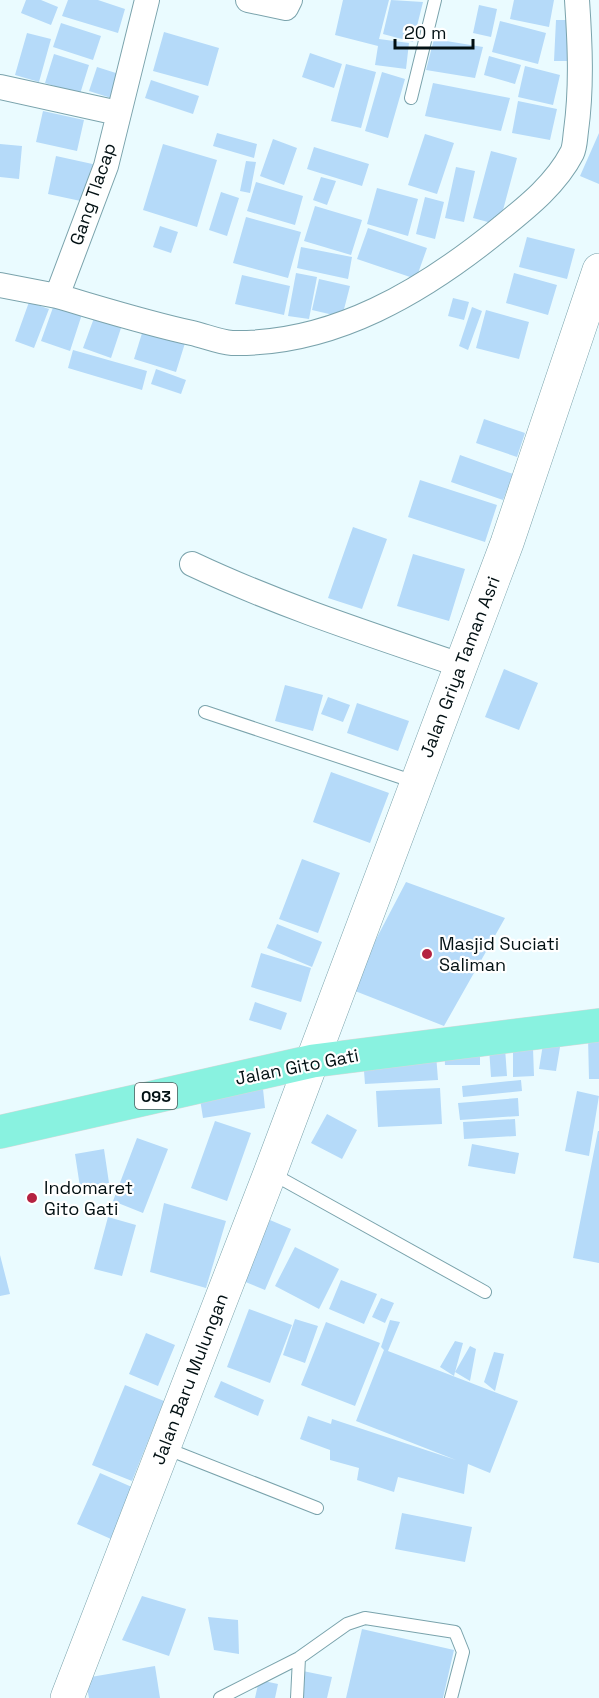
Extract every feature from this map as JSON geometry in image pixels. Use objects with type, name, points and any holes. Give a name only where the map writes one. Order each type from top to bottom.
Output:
[{"type":"main road","name":"Jalan Gito Gati","points":[[0,1132],[313,1060],[599,1025]]},
{"type":"street","name":"Gang Tlacap","points":[[57,296],[106,166],[147,0]]},
{"type":"street","points":[[248,0],[286,8],[290,0]]},
{"type":"street","points":[[0,285],[57,296],[150,324],[228,343],[269,342],[317,333],[394,303],[467,255],[524,209],[550,185],[573,151],[580,106],[577,0]]},
{"type":"street","points":[[0,87],[118,112]]},
{"type":"street","name":"Jalan Griya Taman Asri","points":[[313,1060],[507,543],[599,270]]},
{"type":"street","points":[[192,564],[248,590],[341,626],[460,665]]},
{"type":"street","name":"Jalan Baru Mulungan","points":[[67,1698],[313,1060]]},
{"type":"lane","points":[[411,98],[435,0]]},
{"type":"lane","points":[[205,712],[417,782]]},
{"type":"lane","points":[[270,1173],[485,1292]]},
{"type":"lane","points":[[164,1448],[317,1508]]},
{"type":"lane","points":[[220,1698],[299,1658],[347,1624],[365,1618],[455,1632],[463,1652],[451,1698]]},
{"type":"lane","points":[[297,1698],[299,1658]]},
{"type":"building","points":[[26,0],[41,0],[58,7],[51,25],[21,13]]},
{"type":"building","points":[[68,0],[98,0],[125,9],[118,33],[62,16]]},
{"type":"building","points":[[343,0],[389,0],[379,39],[409,43],[406,69],[375,65],[378,46],[335,35]]},
{"type":"building","points":[[391,0],[423,2],[413,42],[383,34]]},
{"type":"building","points":[[514,0],[554,0],[549,27],[510,19]]},
{"type":"building","points":[[479,5],[497,9],[491,37],[473,33]]},
{"type":"building","points":[[556,20],[569,20],[567,61],[554,61]]},
{"type":"building","points":[[500,21],[546,33],[538,64],[492,52]]},
{"type":"building","points":[[61,23],[101,36],[93,60],[53,47]]},
{"type":"building","points":[[164,32],[219,48],[208,86],[153,71]]},
{"type":"building","points":[[27,33],[51,39],[39,82],[15,75]]},
{"type":"building","points":[[434,39],[483,47],[475,78],[426,70]]},
{"type":"building","points":[[310,53],[342,64],[334,88],[302,77]]},
{"type":"building","points":[[54,54],[89,65],[80,94],[45,83]]},
{"type":"building","points":[[489,56],[521,65],[515,84],[484,75]]},
{"type":"building","points":[[346,64],[376,72],[361,128],[331,121]]},
{"type":"building","points":[[525,66],[560,75],[553,105],[518,97]]},
{"type":"building","points":[[97,67],[119,74],[111,98],[89,91]]},
{"type":"building","points":[[382,72],[405,79],[388,138],[365,131]]},
{"type":"building","points":[[151,80],[199,96],[193,114],[145,98]]},
{"type":"building","points":[[433,83],[510,98],[501,131],[425,116]]},
{"type":"building","points":[[518,101],[557,109],[550,140],[512,133]]},
{"type":"building","points":[[43,111],[84,120],[77,151],[36,142]]},
{"type":"building","points":[[217,133],[257,144],[254,158],[213,146]]},
{"type":"building","points":[[599,133],[599,184],[580,176]]},
{"type":"building","points":[[425,134],[454,143],[437,194],[408,185]]},
{"type":"building","points":[[273,139],[297,148],[284,185],[260,176]]},
{"type":"building","points":[[0,144],[22,146],[19,179],[0,177]]},
{"type":"building","points":[[163,144],[217,160],[197,227],[143,210]]},
{"type":"building","points":[[314,147],[369,164],[362,186],[307,169]]},
{"type":"building","points":[[491,151],[517,158],[499,225],[473,218]]},
{"type":"building","points":[[56,156],[97,165],[90,203],[48,194]]},
{"type":"building","points":[[246,161],[256,162],[250,193],[240,191]]},
{"type":"building","points":[[456,167],[475,171],[464,222],[445,218]]},
{"type":"building","points":[[321,177],[336,181],[327,205],[313,200]]},
{"type":"building","points":[[256,182],[303,196],[295,225],[247,211]]},
{"type":"building","points":[[377,188],[418,199],[408,236],[367,224]]},
{"type":"building","points":[[221,192],[239,198],[227,236],[209,230]]},
{"type":"building","points":[[425,197],[444,202],[435,239],[416,234]]},
{"type":"building","points":[[315,206],[362,220],[351,255],[304,241]]},
{"type":"building","points":[[246,217],[301,232],[288,278],[233,263]]},
{"type":"building","points":[[160,226],[178,232],[171,253],[153,247]]},
{"type":"building","points":[[368,228],[427,248],[416,279],[357,259]]},
{"type":"building","points":[[527,237],[575,249],[567,279],[519,267]]},
{"type":"building","points":[[301,247],[352,257],[348,279],[297,268]]},
{"type":"building","points":[[296,273],[317,277],[309,319],[288,316]]},
{"type":"building","points":[[514,273],[557,285],[548,315],[506,303]]},
{"type":"building","points":[[242,275],[290,286],[284,315],[235,304]]},
{"type":"building","points":[[319,279],[350,286],[342,317],[312,310]]},
{"type":"building","points":[[453,298],[469,302],[464,320],[448,316]]},
{"type":"building","points":[[56,299],[84,308],[70,351],[41,341]]},
{"type":"building","points":[[29,302],[49,309],[34,348],[15,341]]},
{"type":"building","points":[[472,307],[482,311],[468,350],[459,346]]},
{"type":"building","points":[[486,310],[529,322],[519,359],[476,348]]},
{"type":"building","points":[[94,318],[121,328],[111,358],[83,348]]},
{"type":"building","points":[[143,330],[185,343],[176,372],[134,359]]},
{"type":"building","points":[[73,350],[147,371],[142,390],[68,368]]},
{"type":"building","points":[[156,369],[186,380],[181,394],[151,384]]},
{"type":"building","points":[[484,419],[525,433],[517,457],[476,443]]},
{"type":"building","points":[[460,455],[513,474],[503,500],[451,482]]},
{"type":"building","points":[[420,480],[497,505],[485,542],[408,517]]},
{"type":"building","points":[[353,527],[387,539],[362,609],[328,598]]},
{"type":"building","points":[[413,554],[465,569],[449,621],[397,606]]},
{"type":"building","points":[[504,669],[538,683],[519,730],[485,717]]},
{"type":"building","points":[[285,685],[323,695],[313,731],[275,721]]},
{"type":"building","points":[[328,697],[350,705],[343,722],[321,714]]},
{"type":"building","points":[[357,703],[409,721],[398,751],[347,733]]},
{"type":"building","points":[[331,772],[389,793],[370,843],[313,822]]},
{"type":"building","points":[[302,859],[340,873],[318,933],[279,919]]},
{"type":"building","name":"Masjid Suciati Saliman","points":[[406,882],[505,918],[444,1026],[350,989]]},
{"type":"building","points":[[277,924],[322,942],[312,967],[267,948]]},
{"type":"building","points":[[261,953],[311,968],[301,1002],[251,987]]},
{"type":"building","points":[[255,1002],[287,1013],[281,1030],[249,1020]]},
{"type":"building","points":[[588,1037],[599,1037],[599,1079],[589,1079]]},
{"type":"building","points":[[544,1038],[561,1041],[556,1071],[539,1069]]},
{"type":"building","points":[[480,1046],[480,1065],[445,1065],[444,1047]]},
{"type":"building","points":[[489,1048],[505,1048],[507,1076],[491,1077]]},
{"type":"building","points":[[513,1048],[533,1048],[534,1076],[513,1077]]},
{"type":"building","points":[[436,1054],[438,1080],[365,1084],[363,1058]]},
{"type":"building","points":[[521,1080],[522,1091],[463,1097],[462,1086]]},
{"type":"building","points":[[440,1088],[442,1124],[378,1127],[376,1091]]},
{"type":"building","points":[[263,1089],[265,1108],[203,1118],[200,1099]]},
{"type":"building","points":[[577,1091],[599,1096],[589,1156],[565,1151]]},
{"type":"building","points":[[518,1098],[519,1116],[460,1120],[458,1103]]},
{"type":"building","points":[[327,1114],[357,1130],[342,1159],[311,1143]]},
{"type":"building","points":[[515,1119],[516,1136],[464,1139],[463,1122]]},
{"type":"building","points":[[215,1121],[251,1133],[227,1201],[191,1188]]},
{"type":"building","points":[[599,1131],[599,1263],[573,1258]]},
{"type":"building","points":[[137,1138],[168,1149],[143,1213],[113,1201]]},
{"type":"building","points":[[472,1144],[519,1153],[515,1174],[468,1166]]},
{"type":"building","points":[[104,1149],[109,1183],[80,1187],[75,1154]]},
{"type":"building","points":[[164,1203],[226,1221],[206,1288],[150,1272]]},
{"type":"building","points":[[108,1217],[136,1225],[122,1276],[94,1269]]},
{"type":"building","points":[[270,1220],[291,1229],[265,1290],[243,1281]]},
{"type":"building","points":[[295,1247],[339,1269],[319,1309],[275,1286]]},
{"type":"building","points":[[0,1255],[10,1294],[0,1296]]},
{"type":"building","points":[[341,1280],[377,1294],[364,1324],[329,1309]]},
{"type":"building","points":[[381,1298],[394,1303],[385,1323],[372,1317]]},
{"type":"building","points":[[249,1309],[292,1325],[270,1383],[227,1367]]},
{"type":"building","points":[[295,1319],[318,1326],[305,1363],[283,1355]]},
{"type":"building","points":[[390,1320],[400,1322],[388,1351],[518,1401],[490,1473],[468,1464],[464,1494],[398,1477],[394,1492],[357,1480],[359,1468],[330,1460],[330,1450],[300,1439],[308,1416],[331,1424],[332,1419],[456,1460],[356,1421],[384,1350],[381,1347]]},
{"type":"building","points":[[326,1322],[380,1343],[355,1406],[301,1385]]},
{"type":"building","points":[[146,1333],[175,1345],[158,1386],[129,1374]]},
{"type":"building","points":[[455,1341],[463,1343],[454,1376],[440,1367]]},
{"type":"building","points":[[470,1346],[476,1349],[470,1381],[455,1372]]},
{"type":"building","points":[[494,1352],[504,1354],[495,1391],[484,1382]]},
{"type":"building","points":[[221,1381],[264,1400],[258,1416],[214,1397]]},
{"type":"building","points":[[125,1385],[164,1401],[132,1481],[92,1465]]},
{"type":"building","points":[[100,1473],[134,1488],[111,1539],[77,1524]]},
{"type":"building","points":[[402,1513],[472,1527],[465,1562],[395,1549]]},
{"type":"building","points":[[142,1596],[186,1609],[169,1656],[122,1640]]},
{"type":"building","points":[[208,1617],[238,1620],[239,1654],[214,1650]]},
{"type":"building","points":[[362,1629],[454,1650],[443,1698],[346,1698]]},
{"type":"building","points":[[155,1666],[160,1698],[89,1698],[85,1678]]},
{"type":"building","points":[[303,1671],[332,1677],[327,1698],[297,1698]]},
{"type":"building","points":[[259,1680],[278,1684],[275,1698],[255,1698]]},
{"type":"place","name":"Masjid Suciati Saliman","points":[[427,954]]},
{"type":"place","name":"Indomaret Gito Gati","points":[[32,1198]]}]
